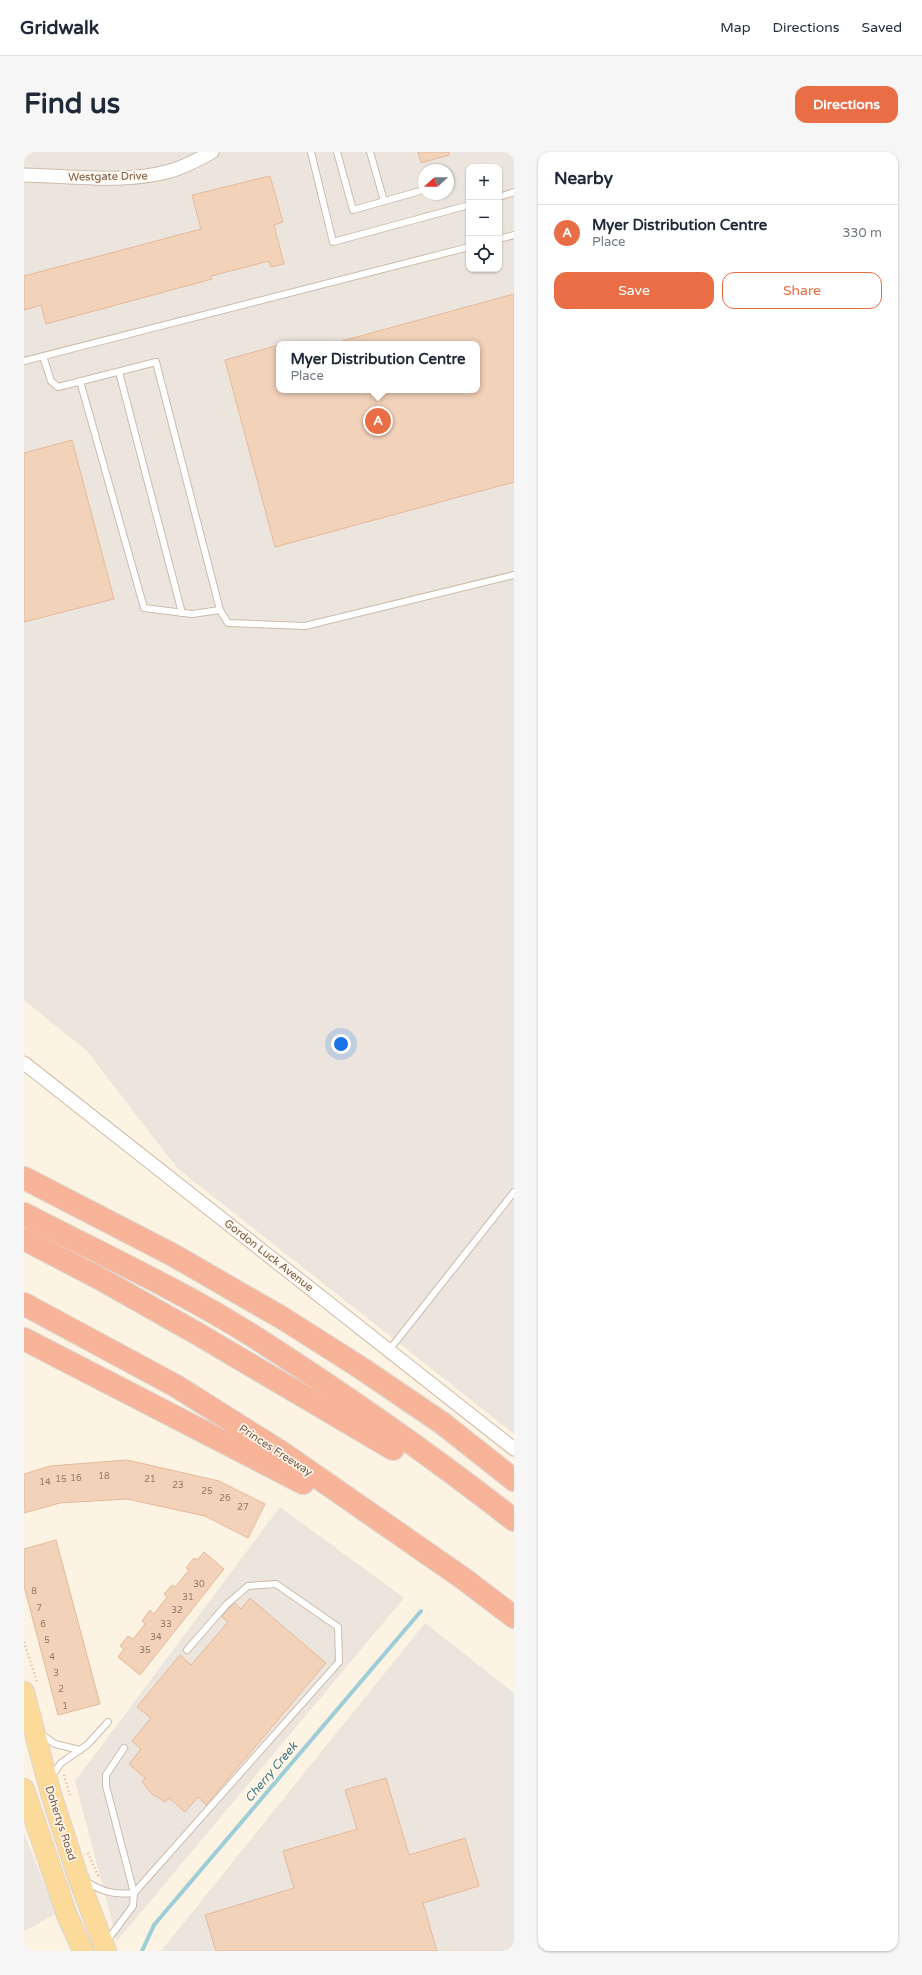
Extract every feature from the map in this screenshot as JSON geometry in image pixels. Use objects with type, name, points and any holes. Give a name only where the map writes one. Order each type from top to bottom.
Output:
[{"type":"highway","points":[[24,1178],[173,1255],[284,1319],[361,1368],[442,1423],[514,1480]]},
{"type":"highway","points":[[24,1214],[185,1297],[252,1336],[458,1476],[514,1520]]},
{"type":"highway","points":[[27,1240],[112,1285],[369,1433],[482,1506],[514,1529]]},
{"type":"highway","name":"Princes Freeway","points":[[24,1304],[176,1386],[284,1454],[464,1579],[514,1618]]},
{"type":"highway","points":[[24,1339],[113,1383],[320,1492],[464,1579]]},
{"type":"main road","name":"Dohertys Road","points":[[32,1691],[33,1725],[48,1783],[78,1876],[105,1948]]},
{"type":"main road","points":[[24,1789],[67,1915],[83,1951]]},
{"type":"street","name":"Westgate Drive","points":[[24,175],[117,178],[143,176],[172,170],[212,152]]},
{"type":"street","name":"Gordon Luck Avenue","points":[[24,1063],[390,1349],[514,1449]]},
{"type":"lane","points":[[310,152],[333,242],[466,206]]},
{"type":"lane","points":[[337,152],[353,210],[418,191]]},
{"type":"lane","points":[[370,152],[384,201]]},
{"type":"lane","points":[[502,196],[514,192]]},
{"type":"lane","points":[[502,238],[514,235]]},
{"type":"lane","points":[[24,361],[466,247]]},
{"type":"lane","points":[[43,356],[51,381],[58,387],[156,362],[220,610],[228,623],[305,626],[514,575]]},
{"type":"lane","points":[[119,372],[182,613]]},
{"type":"lane","points":[[80,381],[144,608],[192,614],[220,610]]},
{"type":"lane","points":[[390,1349],[514,1192]]},
{"type":"lane","points":[[78,1876],[102,1890],[117,1895],[134,1893],[339,1662],[338,1627],[276,1584],[248,1586],[227,1604],[187,1650]]},
{"type":"lane","points":[[48,1783],[61,1763],[87,1745],[108,1722]]},
{"type":"lane","points":[[33,1725],[46,1739],[55,1744],[80,1750]]},
{"type":"lane","points":[[105,1948],[133,1906],[134,1893],[106,1786],[106,1775],[124,1748]]},
{"type":"path","points":[[24,1642],[32,1691]]},
{"type":"path","points":[[61,1763],[70,1798]]},
{"type":"path","points":[[86,1846],[102,1890]]},
{"type":"shaded area","points":[[24,152],[514,152],[514,1434],[177,1168],[87,1051],[24,1000]]},
{"type":"shaded area","points":[[280,1507],[404,1598],[117,1941],[75,1781]]},
{"type":"shaded area","points":[[425,1623],[514,1693],[514,1951],[161,1951]]},
{"type":"shaded area","points":[[24,1833],[56,1914],[24,1931]]},
{"type":"building","points":[[418,152],[449,152],[449,155],[421,163]]},
{"type":"building","points":[[270,176],[283,222],[274,225],[284,264],[271,267],[269,261],[211,276],[212,279],[46,324],[41,305],[24,310],[24,276],[201,229],[192,195]]},
{"type":"building","points":[[514,294],[514,482],[275,547],[225,360],[276,346],[276,393],[480,393],[480,341],[342,341]]},
{"type":"building","points":[[72,440],[114,599],[24,622],[24,453]]},
{"type":"building","points":[[127,1460],[219,1481],[265,1504],[248,1538],[205,1516],[127,1499],[60,1503],[24,1513],[24,1474],[50,1466]]},
{"type":"building","points":[[56,1540],[100,1704],[58,1715],[24,1586],[24,1549]]},
{"type":"building","points":[[204,1552],[224,1569],[140,1675],[118,1657],[124,1649],[120,1646],[128,1636],[133,1639],[145,1624],[142,1621],[150,1610],[154,1614],[167,1597],[164,1594],[172,1585],[175,1587],[189,1570],[186,1568],[194,1558],[197,1560]]},
{"type":"building","points":[[250,1598],[326,1663],[206,1805],[198,1797],[185,1812],[169,1798],[165,1802],[152,1794],[142,1782],[145,1778],[129,1764],[141,1749],[132,1741],[151,1718],[137,1707],[180,1655],[191,1665],[228,1622],[222,1617],[230,1607],[235,1603],[241,1609]]},
{"type":"building","points":[[386,1778],[409,1855],[465,1838],[479,1886],[423,1903],[437,1951],[216,1951],[205,1915],[294,1888],[283,1851],[357,1829],[345,1790]]},
{"type":"waterway","name":"Cherry Creek","points":[[142,1951],[154,1925],[421,1611]]},
{"type":"place","name":"Myer Distribution Centre","points":[[378,421]]}]
